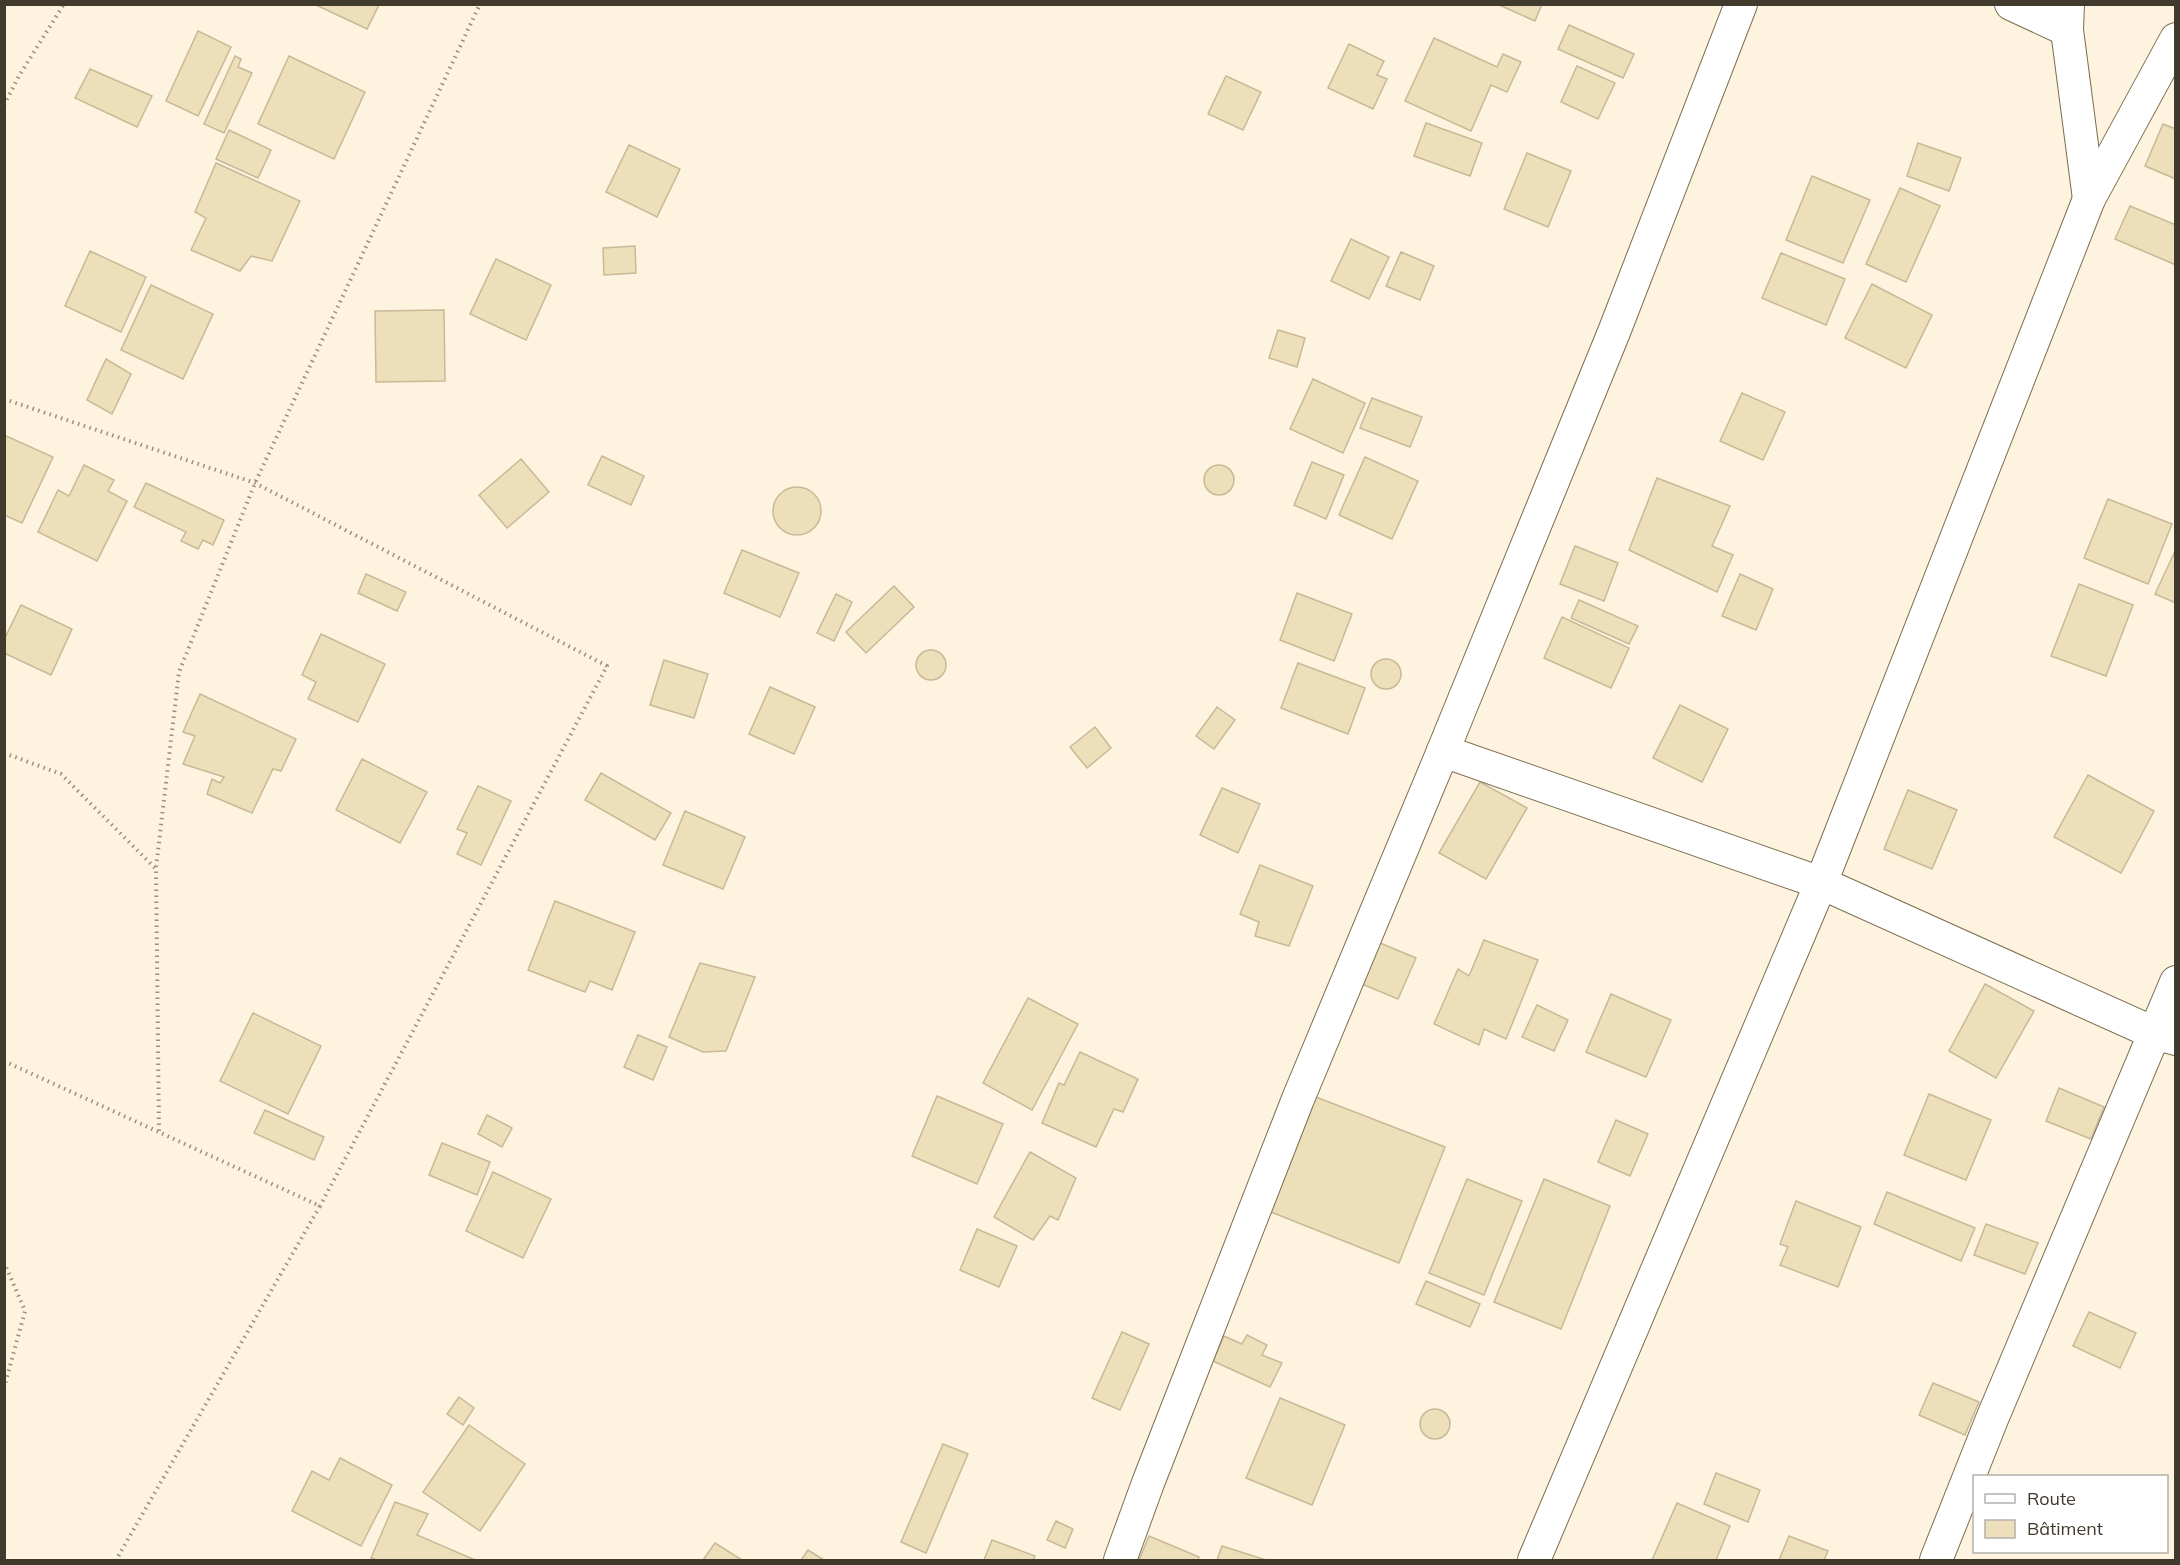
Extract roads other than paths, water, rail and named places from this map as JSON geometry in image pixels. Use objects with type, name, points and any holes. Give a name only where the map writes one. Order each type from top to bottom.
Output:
[{"type":"street","points":[[1120,1560],[1152,1472],[1298,1099],[1618,321],[1741,4]]},
{"type":"street","points":[[2011,4],[2068,17],[2089,199]]},
{"type":"street","points":[[1534,1560],[1821,883],[2089,199],[2175,39]]},
{"type":"street","points":[[1443,751],[1821,883],[2165,1036]]},
{"type":"street","points":[[1936,1560],[1992,1419],[2165,1036],[2175,982]]}]
